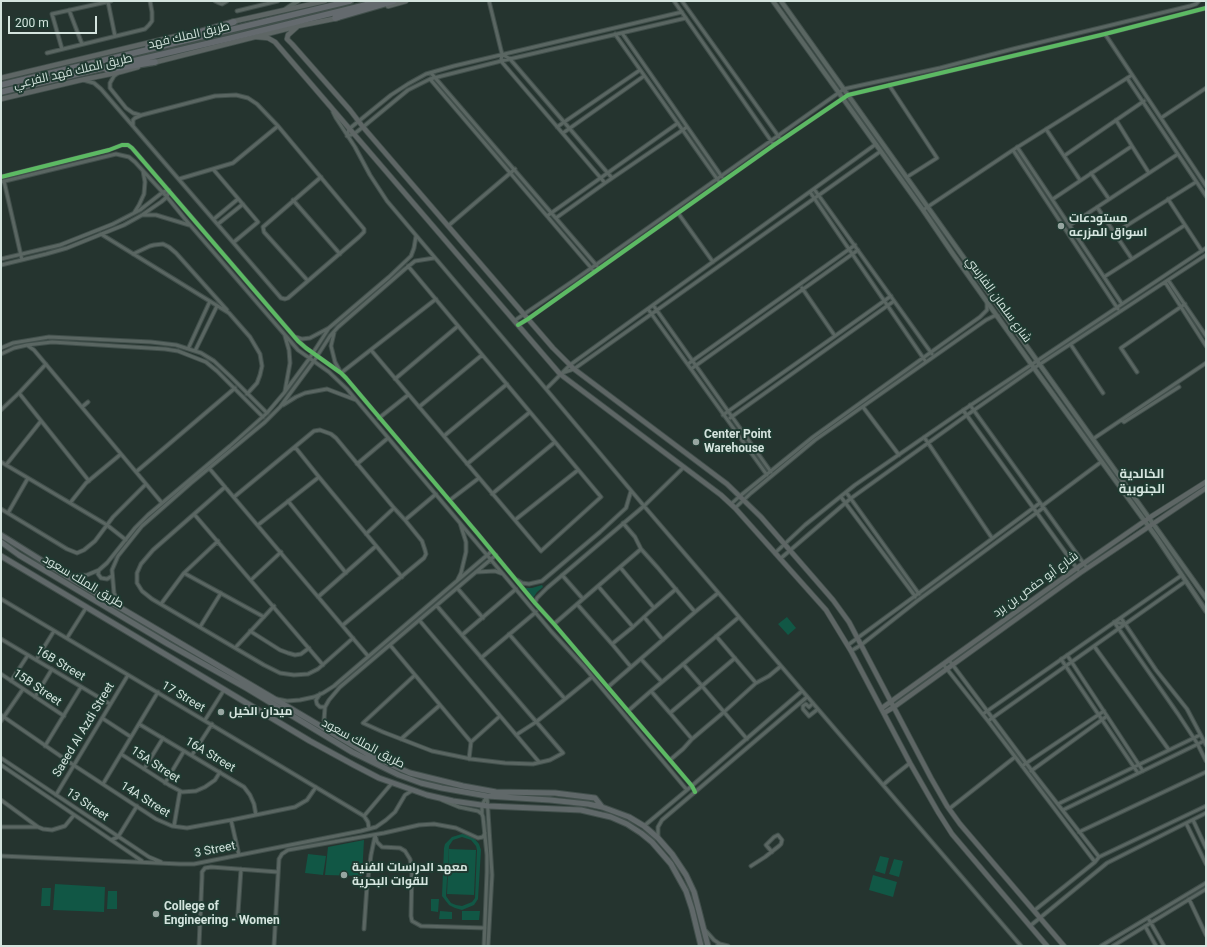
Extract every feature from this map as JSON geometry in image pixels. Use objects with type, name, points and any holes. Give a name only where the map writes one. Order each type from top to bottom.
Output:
[{"type":"highway","name":"طريق الملك فهد","points":[[1,85],[350,1]]},
{"type":"highway","name":"طريق الملك فهد","points":[[1,92],[381,1]]},
{"type":"highway","points":[[335,18],[394,1]]},
{"type":"highway","points":[[75,67],[234,22]]},
{"type":"highway","points":[[67,76],[155,62]]},
{"type":"main road","name":"طريق الملك فهد الفرعي","points":[[1,78],[325,1]]},
{"type":"main road","name":"طريق الملك فهد الفرعي","points":[[1,99],[120,72],[298,26],[406,1]]},
{"type":"main road","points":[[298,26],[288,35],[288,39],[528,320],[572,367],[727,484],[761,517],[833,600],[849,622],[931,778],[949,809],[960,824],[1035,910],[1064,946]]},
{"type":"main road","points":[[257,37],[268,38],[275,42],[560,374],[731,504],[826,610],[848,645],[910,763],[952,834],[1047,946]]},
{"type":"main road","name":"شارع أبو حفص بن برد","points":[[883,711],[891,702],[1083,563],[1147,519],[1206,482]]},
{"type":"main road","name":"شارع أبو حفص بن برد","points":[[883,711],[894,707],[1087,568],[1206,488]]},
{"type":"main road","points":[[1,535],[65,575],[371,756],[410,773],[435,780],[496,792],[556,793],[595,798],[602,807]]},
{"type":"main road","name":"طريق الملك سعود","points":[[1,542],[19,555],[168,644],[248,689],[352,752],[399,776],[442,788],[487,796],[588,804],[602,807],[628,817],[644,826],[658,838],[672,854],[688,879],[694,892],[708,946]]},
{"type":"main road","name":"طريق الملك سعود","points":[[1,556],[332,754],[367,772],[413,790],[453,801],[488,806],[581,810],[611,817],[627,824],[641,833],[662,852],[679,876],[692,909],[701,946]]},
{"type":"street","points":[[62,49],[52,14],[110,1],[115,36]]},
{"type":"street","points":[[48,53],[145,29],[152,21],[150,1]]},
{"type":"street","points":[[216,1],[220,4],[227,1]]},
{"type":"street","points":[[237,11],[278,1]]},
{"type":"street","points":[[282,11],[298,1]]},
{"type":"street","points":[[489,1],[502,54],[501,61],[605,183]]},
{"type":"street","points":[[674,1],[774,144]]},
{"type":"street","points":[[682,1],[781,140]]},
{"type":"street","name":"شارع سلمان الفارسي","points":[[773,1],[840,92],[1101,462],[1147,519]]},
{"type":"street","name":"شارع سلمان الفارسي","points":[[782,1],[1041,364],[1147,519],[1206,611]]},
{"type":"street","points":[[516,323],[524,315],[844,89],[940,68],[1190,6],[1199,1]]},
{"type":"street","points":[[516,323],[528,320],[774,144],[848,95],[1105,34],[1206,8]]},
{"type":"street","points":[[69,10],[82,44]]},
{"type":"street","points":[[347,136],[349,129],[390,95],[426,74],[502,54],[568,40],[682,12]]},
{"type":"street","points":[[347,136],[354,134],[408,90],[430,79],[686,18]]},
{"type":"street","points":[[622,33],[724,180]]},
{"type":"street","points":[[615,34],[720,183]]},
{"type":"street","points":[[1105,34],[1206,186]]},
{"type":"street","points":[[502,54],[510,59],[612,178]]},
{"type":"street","points":[[557,127],[640,70]]},
{"type":"street","points":[[120,72],[112,79],[110,88],[126,108],[133,113],[142,115]]},
{"type":"street","points":[[431,73],[600,269]]},
{"type":"street","points":[[426,74],[595,272]]},
{"type":"street","points":[[923,210],[1017,147],[1132,75]]},
{"type":"street","points":[[563,133],[644,76]]},
{"type":"street","points":[[1127,78],[1206,196]]},
{"type":"street","points":[[81,80],[94,83],[103,90],[133,126],[234,242],[281,298],[288,298],[364,232],[364,229],[278,126],[257,104],[248,98],[236,95],[215,96],[142,115],[133,120],[133,126]]},
{"type":"street","points":[[890,85],[937,158],[907,177]]},
{"type":"street","points":[[103,90],[110,88]]},
{"type":"street","points":[[1161,118],[1206,88]]},
{"type":"street","points":[[1064,156],[1148,98]]},
{"type":"street","points":[[332,110],[387,201],[738,617],[1021,946]]},
{"type":"street","points":[[547,216],[682,119]]},
{"type":"street","points":[[1116,120],[1149,173]]},
{"type":"street","points":[[179,179],[233,163],[278,126]]},
{"type":"street","points":[[551,221],[687,127]]},
{"type":"street","points":[[1046,129],[1080,180]]},
{"type":"street","points":[[572,367],[648,309],[876,144]]},
{"type":"street","points":[[1,177],[109,150],[122,145],[128,145],[169,190],[294,336],[313,353],[341,373]]},
{"type":"street","points":[[1053,199],[1132,146]]},
{"type":"street","points":[[1017,147],[1122,304]]},
{"type":"street","points":[[1013,150],[1120,312]]},
{"type":"street","points":[[546,388],[560,374],[652,314],[881,151]]},
{"type":"street","points":[[22,260],[3,182],[116,154],[129,157],[167,196],[298,350],[339,381],[357,401],[682,782],[687,790]]},
{"type":"street","points":[[1070,225],[1178,154]]},
{"type":"street","points":[[133,214],[139,206],[144,194],[145,182],[142,169]]},
{"type":"street","points":[[213,169],[258,222],[234,242]]},
{"type":"street","points":[[448,226],[514,169]]},
{"type":"street","points":[[1092,173],[1109,199]]},
{"type":"street","points":[[308,281],[264,232],[263,227],[321,176]]},
{"type":"street","points":[[1115,233],[1196,182]]},
{"type":"street","points":[[814,189],[934,357]]},
{"type":"street","points":[[1,259],[60,245],[113,224],[140,210],[163,192],[169,190]]},
{"type":"street","points":[[1,265],[67,248],[124,225],[142,215],[167,196],[169,190]]},
{"type":"street","points":[[810,192],[926,362]]},
{"type":"street","points":[[214,219],[238,199]]},
{"type":"street","points":[[1168,199],[1202,251]]},
{"type":"street","points":[[293,200],[340,254]]},
{"type":"street","points":[[218,224],[243,204]]},
{"type":"street","points":[[1097,207],[1132,259]]},
{"type":"street","points":[[678,213],[713,262]]},
{"type":"street","points":[[142,215],[156,216],[186,223],[191,226]]},
{"type":"street","points":[[1104,277],[1185,225]]},
{"type":"street","points":[[101,234],[229,313]]},
{"type":"street","points":[[294,336],[302,339],[310,338],[329,328],[406,262],[411,256],[416,236]]},
{"type":"street","points":[[133,254],[150,246],[163,244],[176,253],[250,337],[260,354],[262,366],[257,383],[248,394]]},
{"type":"street","points":[[688,364],[855,245]]},
{"type":"street","points":[[775,553],[805,525],[846,492],[970,405],[1206,248]]},
{"type":"street","points":[[691,369],[858,250]]},
{"type":"street","points":[[28,258],[36,251]]},
{"type":"street","points":[[780,559],[850,498],[1034,368],[1206,255]]},
{"type":"street","points":[[120,604],[114,593],[112,570],[118,556],[142,526],[280,407],[335,331],[408,266],[416,261],[434,258]]},
{"type":"street","points":[[371,350],[541,551],[601,497],[408,266]]},
{"type":"street","points":[[1167,281],[1185,304],[1206,336]]},
{"type":"street","points":[[1167,281],[1181,307],[1206,346]]},
{"type":"street","points":[[800,285],[835,336]]},
{"type":"street","points":[[724,415],[891,296]]},
{"type":"street","points":[[195,351],[216,305],[217,299]]},
{"type":"street","points":[[341,373],[436,299]]},
{"type":"street","points":[[188,349],[210,301]]},
{"type":"street","points":[[727,420],[894,301]]},
{"type":"street","points":[[731,504],[813,437],[984,314],[987,310],[987,301]]},
{"type":"street","points":[[1137,372],[1121,348],[1185,304]]},
{"type":"street","points":[[653,306],[773,475]]},
{"type":"street","points":[[648,309],[769,478]]},
{"type":"street","points":[[735,508],[815,440],[986,320],[994,316],[998,317]]},
{"type":"street","points":[[395,379],[458,326]]},
{"type":"street","points":[[65,575],[87,575],[99,570],[107,563],[135,528],[266,414],[284,393],[309,359],[329,328]]},
{"type":"street","points":[[335,331],[331,346],[335,362],[341,373],[450,500],[515,580],[692,786],[695,792]]},
{"type":"street","points":[[840,333],[843,338]]},
{"type":"street","points":[[284,393],[290,363],[289,350],[285,334]]},
{"type":"street","points":[[1,348],[13,343],[49,337],[151,342],[176,345],[195,351],[214,361],[266,414]]},
{"type":"street","points":[[1,354],[14,348],[52,342],[158,348],[178,351],[206,362],[235,388],[263,417]]},
{"type":"street","points":[[1071,344],[1103,393]]},
{"type":"street","points":[[27,345],[34,350],[46,364],[162,503]]},
{"type":"street","points":[[419,407],[482,355]]},
{"type":"street","points":[[1093,439],[1206,363]]},
{"type":"street","points":[[1,410],[46,364]]},
{"type":"street","points":[[444,436],[506,384]]},
{"type":"street","points":[[1122,420],[1124,422],[1178,387]]},
{"type":"street","points":[[136,472],[235,388]]},
{"type":"street","points":[[280,407],[305,393],[327,389],[357,401]]},
{"type":"street","points":[[19,393],[88,481]]},
{"type":"street","points":[[379,418],[408,395]]},
{"type":"street","points":[[82,407],[88,402]]},
{"type":"street","points":[[970,405],[1087,568]]},
{"type":"street","points":[[863,407],[899,455]]},
{"type":"street","points":[[963,410],[1038,512],[1080,573]]},
{"type":"street","points":[[467,464],[530,412]]},
{"type":"street","points":[[6,465],[40,421]]},
{"type":"street","points":[[234,497],[314,431],[324,431],[336,438],[405,520],[422,542],[426,554],[424,558],[402,577],[343,625]]},
{"type":"street","points":[[924,437],[992,538]]},
{"type":"street","points":[[357,464],[388,438]]},
{"type":"street","points":[[492,494],[555,442]]},
{"type":"street","points":[[295,447],[402,577]]},
{"type":"street","points":[[70,503],[88,481],[121,454]]},
{"type":"street","points":[[1,462],[107,524],[126,540]]},
{"type":"street","points":[[851,651],[861,645],[917,600],[1038,512],[1042,506],[1101,462]]},
{"type":"street","points":[[209,468],[368,656]]},
{"type":"street","points":[[535,603],[541,594],[644,506],[684,468]]},
{"type":"street","points":[[515,520],[578,470]]},
{"type":"street","points":[[258,525],[319,477]]},
{"type":"street","points":[[8,513],[28,478]]},
{"type":"street","points":[[450,500],[479,478]]},
{"type":"street","points":[[1,509],[67,549],[77,553],[84,550],[95,541],[107,524],[146,484]]},
{"type":"street","points":[[225,487],[152,550],[141,564],[137,573],[137,583],[142,591],[152,599],[200,628],[280,673],[294,676],[308,674],[318,669],[353,638]]},
{"type":"street","points":[[515,580],[529,584],[542,581],[626,508],[632,491]]},
{"type":"street","points":[[846,492],[922,597]]},
{"type":"street","points":[[405,520],[436,494]]},
{"type":"street","points":[[841,497],[917,600]]},
{"type":"street","points":[[288,501],[346,573]]},
{"type":"street","points":[[848,645],[1034,507],[1042,506]]},
{"type":"street","points":[[366,534],[394,508]]},
{"type":"street","points":[[194,514],[323,665]]},
{"type":"street","points":[[456,583],[461,573],[466,552],[466,542],[459,521]]},
{"type":"street","points":[[623,524],[635,537],[641,549],[695,612]]},
{"type":"street","name":"شارع سلمان الفارسي","points":[[1151,525],[1206,598]]},
{"type":"street","points":[[161,604],[184,573],[218,542]]},
{"type":"street","points":[[318,597],[376,546]]},
{"type":"street","points":[[554,624],[641,549]]},
{"type":"street","points":[[276,699],[287,701],[314,697],[334,686],[492,551]]},
{"type":"street","points":[[251,580],[281,552]]},
{"type":"street","points":[[331,733],[324,720],[325,707],[340,687],[496,556]]},
{"type":"street","points":[[620,567],[654,608]]},
{"type":"street","points":[[99,570],[98,574],[101,578],[107,579],[112,576]]},
{"type":"street","points":[[477,572],[495,571],[504,575]]},
{"type":"street","points":[[184,573],[264,617]]},
{"type":"street","points":[[562,575],[583,599]]},
{"type":"street","points":[[983,714],[1182,575]]},
{"type":"street","points":[[988,721],[1186,581]]},
{"type":"street","points":[[598,586],[633,627]]},
{"type":"street","points":[[458,588],[483,618]]},
{"type":"street","points":[[462,635],[516,589]]},
{"type":"street","points":[[612,644],[676,589]]},
{"type":"street","points":[[200,628],[221,593]]},
{"type":"street","points":[[608,687],[718,593]]},
{"type":"street","name":"17 Street","points":[[1,599],[364,816]]},
{"type":"street","points":[[577,604],[631,667]]},
{"type":"street","points":[[235,648],[274,606]]},
{"type":"street","points":[[415,675],[363,723],[432,751],[468,759],[532,764],[550,760],[562,753],[437,606]]},
{"type":"street","points":[[67,638],[86,608]]},
{"type":"street","points":[[481,658],[536,612]]},
{"type":"street","points":[[644,617],[663,640]]},
{"type":"street","points":[[628,711],[738,617]]},
{"type":"street","points":[[1121,618],[1156,670],[1187,709],[1206,746]]},
{"type":"street","points":[[420,621],[538,762]]},
{"type":"street","points":[[1114,622],[1125,624]]},
{"type":"street","points":[[1114,622],[1198,744],[1206,761]]},
{"type":"street","points":[[36,660],[54,631]]},
{"type":"street","points":[[250,631],[280,650],[288,653],[295,655],[301,654],[309,648]]},
{"type":"street","points":[[509,634],[566,699]]},
{"type":"street","points":[[716,636],[756,683]]},
{"type":"street","name":"16B Street","points":[[1,639],[110,704]]},
{"type":"street","points":[[390,645],[471,742]]},
{"type":"street","points":[[1094,646],[1169,750]]},
{"type":"street","points":[[11,681],[28,655]]},
{"type":"street","points":[[1067,655],[1143,771]]},
{"type":"street","points":[[670,713],[735,658]]},
{"type":"street","points":[[641,659],[662,682]]},
{"type":"street","points":[[1061,659],[1138,773]]},
{"type":"street","points":[[949,660],[988,710],[1026,764],[1099,857]]},
{"type":"street","points":[[683,664],[747,738]]},
{"type":"street","points":[[943,664],[983,714],[1014,757],[1095,862]]},
{"type":"street","points":[[670,760],[756,683],[769,676],[781,666]]},
{"type":"street","points":[[35,697],[52,669]]},
{"type":"street","name":"15B Street","points":[[1,674],[64,716]]},
{"type":"street","name":"Saeed Al Azdi Street","points":[[56,795],[128,674]]},
{"type":"street","points":[[516,735],[536,722],[592,677]]},
{"type":"street","points":[[45,746],[81,687]]},
{"type":"street","points":[[1,721],[2,716],[23,689]]},
{"type":"street","points":[[205,720],[224,690]]},
{"type":"street","points":[[651,691],[692,739]]},
{"type":"street","points":[[644,826],[802,691]]},
{"type":"street","points":[[103,784],[158,692]]},
{"type":"street","points":[[320,694],[316,700],[317,704],[325,707]]},
{"type":"street","points":[[796,696],[801,702]]},
{"type":"street","points":[[658,838],[659,823],[808,697]]},
{"type":"street","points":[[809,707],[813,703]]},
{"type":"street","points":[[814,712],[806,704],[803,706],[803,709],[809,716],[818,709]]},
{"type":"street","points":[[401,739],[440,705]]},
{"type":"street","points":[[1022,766],[1104,711]]},
{"type":"street","name":"14A Street","points":[[2,716],[74,766],[165,824],[186,828],[295,807],[302,804],[311,795],[316,787]]},
{"type":"street","points":[[468,759],[471,742],[500,716]]},
{"type":"street","points":[[1028,774],[1107,716]]},
{"type":"street","points":[[102,718],[131,737]]},
{"type":"street","name":"16A Street","points":[[139,724],[244,787],[254,804],[256,815]]},
{"type":"street","points":[[192,756],[212,724]]},
{"type":"street","points":[[1058,804],[1200,735]]},
{"type":"street","points":[[144,769],[163,738]]},
{"type":"street","points":[[1062,810],[1204,741]]},
{"type":"street","points":[[165,783],[184,751]]},
{"type":"street","name":"15A Street","points":[[121,754],[165,783],[182,792],[188,792],[205,787],[215,780],[220,772]]},
{"type":"street","points":[[949,809],[1014,757]]},
{"type":"street","name":"13 Street","points":[[1,758],[144,854],[165,863]]},
{"type":"street","points":[[883,785],[910,763]]},
{"type":"street","name":"13 Street","points":[[1,766],[144,862]]},
{"type":"street","points":[[1080,832],[1206,772]]},
{"type":"street","points":[[369,829],[368,822],[364,816],[392,782]]},
{"type":"street","name":"3 Street","points":[[1,856],[194,864],[376,827],[395,812],[405,795],[413,790]]},
{"type":"street","points":[[174,826],[180,791]]},
{"type":"street","points":[[484,946],[487,872],[482,805],[487,796]]},
{"type":"street","points":[[487,796],[492,875],[488,946]]},
{"type":"street","points":[[435,797],[448,804],[478,811],[482,814]]},
{"type":"street","points":[[1,800],[43,829],[52,830],[65,826],[74,815]]},
{"type":"street","points":[[111,840],[118,837],[137,806]]},
{"type":"street","points":[[1035,910],[1095,862],[1099,857],[1206,806]]},
{"type":"street","points":[[1030,926],[1106,863],[1206,813]]},
{"type":"street","points":[[232,820],[238,855]]},
{"type":"street","points":[[1193,820],[1206,848]]},
{"type":"street","points":[[1186,823],[1206,864]]},
{"type":"street","points":[[274,946],[279,859],[282,854],[288,850],[375,835],[419,825],[434,824],[456,828],[478,838],[483,837],[485,833]]},
{"type":"street","points":[[1,827],[38,827]]},
{"type":"street","points":[[375,835],[377,842],[382,847],[400,848],[405,851],[410,859],[412,869],[410,916],[412,921],[421,926],[485,928]]},
{"type":"street","points":[[364,929],[368,878],[375,835]]},
{"type":"street","points":[[751,866],[772,852],[783,842],[778,835],[766,845],[772,852]]},
{"type":"street","points":[[144,854],[144,862]]},
{"type":"street","points":[[199,946],[202,872],[205,868],[278,872]]},
{"type":"street","points":[[241,869],[238,917],[242,919],[275,919]]},
{"type":"street","points":[[1101,946],[1206,882]]},
{"type":"street","points":[[1113,946],[1206,889]]},
{"type":"street","points":[[1189,899],[1206,935]]},
{"type":"street","points":[[1148,918],[1164,946]]},
{"type":"street","points":[[1142,921],[1156,946]]},
{"type":"street","points":[[705,930],[719,945],[728,946]]},
{"type":"green space","points":[[542,585],[543,587],[533,598],[525,588],[532,588]]},
{"type":"green space","points":[[787,617],[796,628],[788,635],[778,624]]},
{"type":"green space","points":[[462,834],[473,837],[479,844],[481,850],[478,899],[474,905],[462,910],[449,905],[442,896],[444,848],[445,844],[452,837]],"holes":[[[462,837],[471,840],[476,846],[477,850],[475,898],[472,902],[462,906],[456,905],[451,903],[446,896],[449,846],[453,840]]]},
{"type":"green space","points":[[364,840],[362,876],[325,875],[328,847]]},
{"type":"green space","points":[[449,849],[476,850],[474,895],[447,894]]},
{"type":"green space","points":[[308,854],[326,856],[323,875],[305,873]]},
{"type":"green space","points":[[880,856],[889,858],[885,874],[875,871]]},
{"type":"green space","points":[[894,859],[903,861],[899,877],[889,874]]},
{"type":"green space","points":[[873,875],[897,882],[893,897],[869,890]]},
{"type":"green space","points":[[55,884],[105,887],[104,912],[53,910]]},
{"type":"green space","points":[[42,888],[51,888],[50,906],[41,906]]},
{"type":"green space","points":[[108,891],[117,891],[117,909],[107,909]]},
{"type":"green space","points":[[431,899],[439,899],[438,912],[431,911]]},
{"type":"green space","points":[[440,911],[452,912],[452,919],[439,919]]},
{"type":"green space","points":[[462,911],[480,911],[479,920],[462,920]]},
{"type":"cycle path","points":[[518,325],[774,145],[848,95],[1105,34],[1206,8]]},
{"type":"cycle path","points":[[1,177],[109,150],[122,145],[128,145],[132,148],[298,341],[346,378],[535,603],[692,786],[695,792]]},
{"type":"place","name":"مستودعات اسواق المزرعه","points":[[1061,226]]},
{"type":"place","name":"Center Point Warehouse","points":[[696,442]]},
{"type":"place","name":"ميدان الخيل","points":[[221,712]]},
{"type":"place","name":"معهد الدراسات الفنية للقوات البحرية","points":[[344,875]]},
{"type":"place","name":"College of Engineering - Women","points":[[156,914]]},
{"type":"district","name":"الخالدية الجنوبية","points":[[1142,482]]}]
